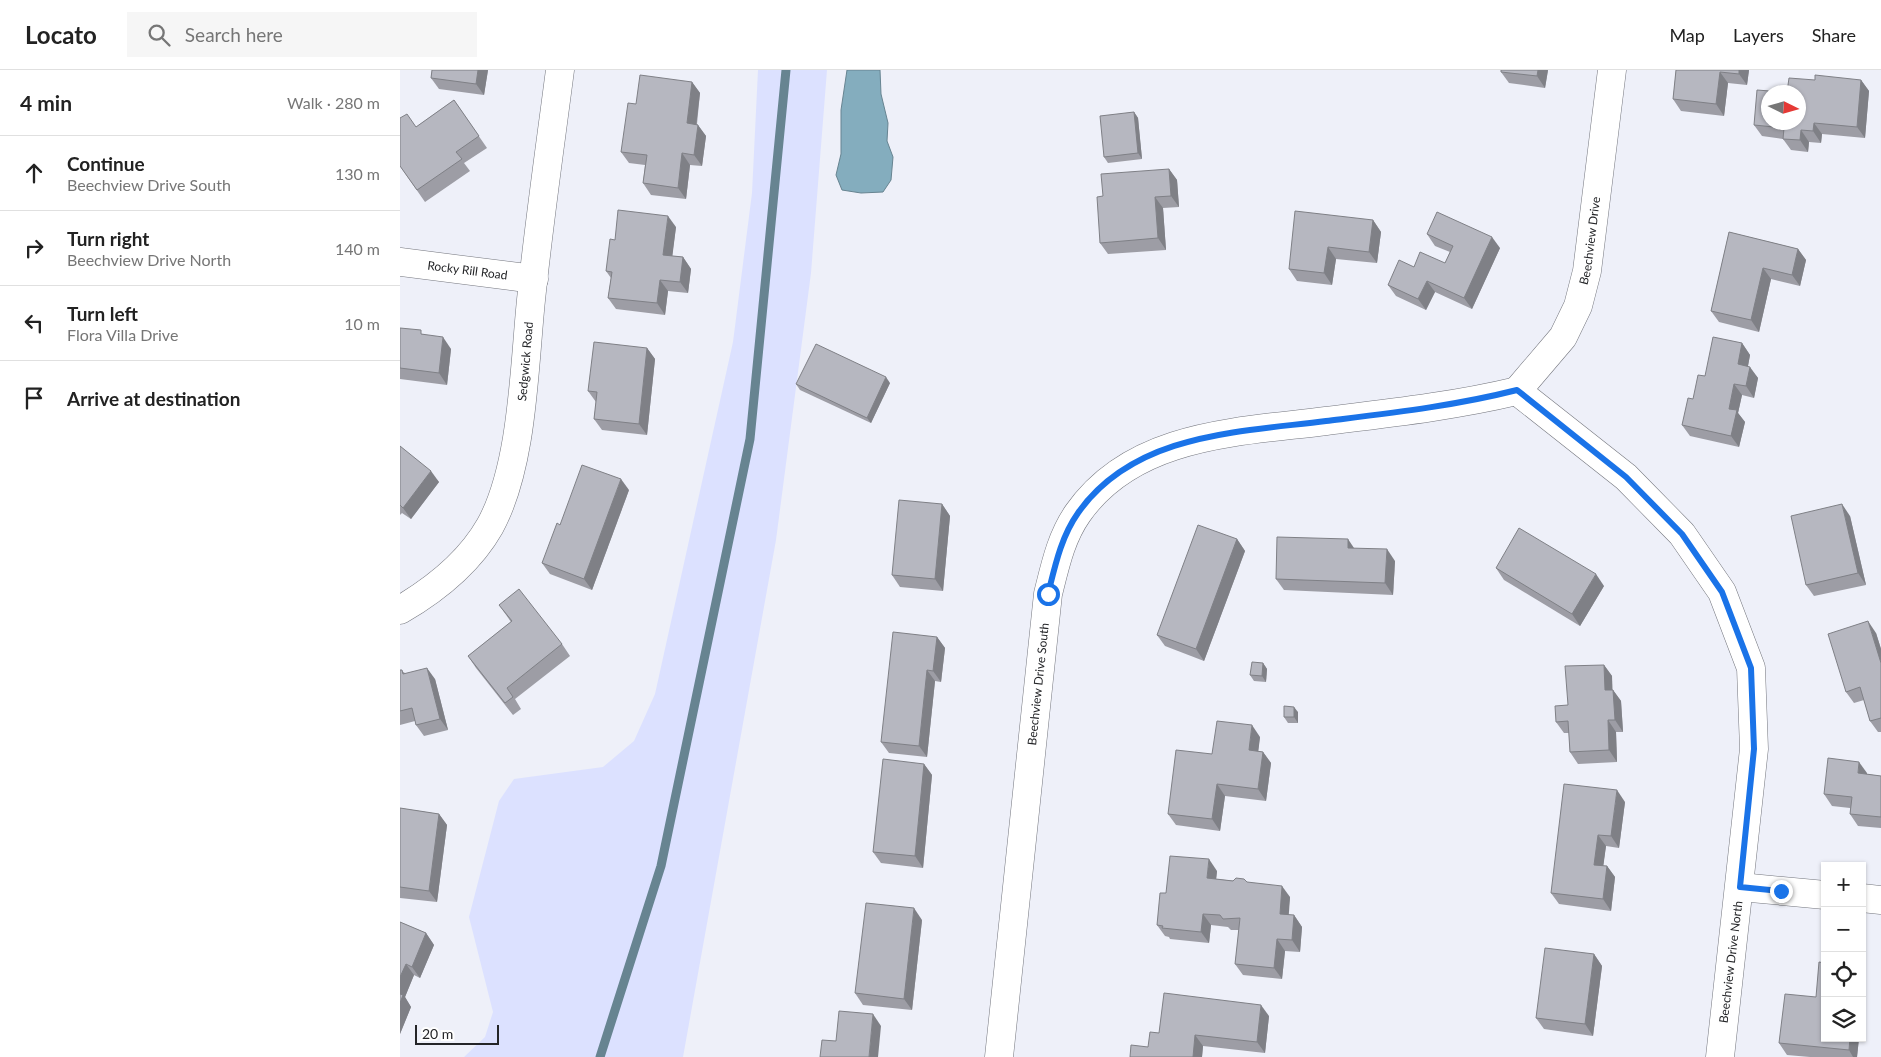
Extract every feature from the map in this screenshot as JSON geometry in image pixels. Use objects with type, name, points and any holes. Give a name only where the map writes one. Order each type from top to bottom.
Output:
[{"type":"street","name":"Sedgwick Road","points":[[400,610],[430,593],[463,563],[490,526],[508,484],[517,440],[534,278],[560,70]]},
{"type":"street","name":"Beechview Drive","points":[[1517,390],[1563,337],[1578,306],[1588,271],[1612,70]]},
{"type":"street","name":"Rocky Rill Road","points":[[400,262],[534,278]]},
{"type":"street","name":"Beechview Drive North","points":[[1517,390],[1626,477],[1682,534],[1722,592],[1751,668],[1754,749],[1720,1057]]},
{"type":"street","name":"Beechview Drive South","points":[[999,1057],[1048,594],[1059,550],[1078,512],[1123,468],[1144,457],[1185,443],[1226,433],[1467,403],[1517,390]]},
{"type":"street","points":[[1740,887],[1821,895]]},
{"type":"street","points":[[1866,898],[1881,900]]},
{"type":"shaded area","points":[[758,70],[827,70],[811,273],[776,540],[683,1057],[464,1057],[485,1037],[493,1012],[469,917],[499,801],[514,779],[603,767],[634,741],[655,694],[733,342],[752,193]]},
{"type":"shaded area","points":[[847,70],[880,70],[881,94],[888,123],[887,141],[893,157],[891,180],[883,192],[861,193],[842,190],[836,175],[841,154],[841,110]]},
{"type":"building","points":[[432,70],[478,70],[476,84],[431,78]]},
{"type":"building","points":[[1501,70],[1538,70],[1537,76],[1501,72]]},
{"type":"building","points":[[1676,70],[1739,70],[1739,74],[1720,72],[1716,104],[1673,99]]},
{"type":"building","points":[[640,75],[692,82],[687,123],[698,125],[694,155],[682,153],[678,188],[643,183],[647,155],[621,152],[628,103],[636,104]]},
{"type":"building","points":[[1815,75],[1861,80],[1857,127],[1814,123],[1813,131],[1801,130],[1806,130],[1806,85],[1788,85],[1789,78],[1815,80]]},
{"type":"building","points":[[1757,90],[1761,90],[1761,126],[1754,125]]},
{"type":"building","points":[[454,100],[479,136],[456,152],[462,159],[417,190],[400,166],[400,118],[407,114],[416,127]]},
{"type":"building","points":[[1134,112],[1138,153],[1104,157],[1100,116]]},
{"type":"building","points":[[1784,130],[1801,130],[1800,140],[1783,139]]},
{"type":"building","points":[[1169,169],[1171,196],[1155,197],[1158,238],[1100,243],[1097,197],[1103,196],[1101,174]]},
{"type":"building","points":[[618,210],[668,216],[663,255],[683,257],[680,282],[660,280],[657,303],[608,298],[612,272],[606,271],[610,239],[615,240]]},
{"type":"building","points":[[1295,211],[1373,220],[1369,252],[1328,247],[1324,273],[1289,269]]},
{"type":"building","points":[[1437,212],[1492,237],[1464,298],[1427,281],[1418,299],[1388,285],[1399,260],[1414,267],[1420,252],[1445,263],[1453,246],[1427,234]]},
{"type":"building","points":[[1729,232],[1798,249],[1792,275],[1763,268],[1751,320],[1711,311]]},
{"type":"building","points":[[400,328],[421,330],[421,334],[443,337],[439,373],[400,368]]},
{"type":"building","points":[[1713,337],[1742,343],[1738,364],[1750,367],[1746,386],[1734,384],[1729,409],[1737,410],[1731,436],[1682,425],[1688,398],[1693,399],[1698,375],[1705,376]]},
{"type":"building","points":[[594,342],[647,348],[639,424],[594,419],[597,392],[588,391]]},
{"type":"building","points":[[816,344],[886,377],[867,418],[796,384]]},
{"type":"building","points":[[400,446],[431,471],[403,508],[400,505]]},
{"type":"building","points":[[582,465],[621,479],[584,579],[542,563],[557,523],[560,525]]},
{"type":"building","points":[[899,500],[942,504],[935,579],[892,575]]},
{"type":"building","points":[[1842,504],[1858,573],[1806,585],[1791,516]]},
{"type":"building","points":[[1198,525],[1237,539],[1196,649],[1157,635]]},
{"type":"building","points":[[1519,528],[1596,574],[1572,614],[1496,568]]},
{"type":"building","points":[[1277,537],[1348,539],[1348,548],[1387,549],[1385,583],[1276,579]]},
{"type":"building","points":[[519,589],[562,644],[507,688],[513,697],[505,703],[468,656],[512,621],[499,605]]},
{"type":"building","points":[[1868,621],[1881,663],[1881,718],[1870,721],[1860,687],[1846,692],[1828,634]]},
{"type":"building","points":[[893,632],[937,637],[933,671],[927,670],[919,746],[881,742]]},
{"type":"building","points":[[1252,662],[1263,663],[1262,676],[1250,675]]},
{"type":"building","points":[[1604,665],[1605,690],[1613,690],[1615,720],[1608,720],[1609,750],[1570,752],[1568,721],[1556,722],[1555,706],[1568,705],[1565,666]]},
{"type":"building","points":[[427,668],[440,719],[416,725],[412,708],[400,711],[400,670],[402,670],[403,674]]},
{"type":"building","points":[[1284,706],[1294,707],[1294,717],[1284,717]]},
{"type":"building","points":[[1217,721],[1252,725],[1249,750],[1263,752],[1258,789],[1217,784],[1212,819],[1168,814],[1176,750],[1212,754]]},
{"type":"building","points":[[1828,758],[1859,762],[1858,773],[1881,776],[1881,817],[1850,814],[1852,797],[1824,794]]},
{"type":"building","points":[[883,759],[924,764],[915,856],[873,852]]},
{"type":"building","points":[[1564,784],[1617,790],[1611,836],[1598,835],[1594,865],[1607,866],[1603,899],[1551,893]]},
{"type":"building","points":[[400,808],[439,814],[429,891],[400,887]]},
{"type":"building","points":[[1170,856],[1209,859],[1207,878],[1233,881],[1236,878],[1244,879],[1247,882],[1282,886],[1280,914],[1294,915],[1292,940],[1277,939],[1274,968],[1235,964],[1240,918],[1223,919],[1220,915],[1203,914],[1201,932],[1162,928],[1163,926],[1157,925],[1160,893],[1166,893]]},
{"type":"building","points":[[866,903],[914,908],[904,999],[855,993]]},
{"type":"building","points":[[400,922],[426,933],[412,967],[406,964],[400,977]]},
{"type":"building","points":[[1545,948],[1594,954],[1585,1024],[1536,1018]]},
{"type":"building","points":[[1819,962],[1821,962],[1821,1042],[1850,1042],[1849,1050],[1779,1043],[1785,994],[1816,997]]},
{"type":"building","points":[[1164,993],[1261,1005],[1257,1042],[1195,1035],[1193,1057],[1130,1057],[1131,1045],[1148,1047],[1150,1032],[1159,1033]]},
{"type":"building","points":[[839,1011],[873,1014],[869,1057],[820,1057],[822,1040],[836,1041]]},
{"type":"waterway","points":[[600,1057],[661,866],[750,439],[786,70]]},
{"type":"route","points":[[1048,594],[1059,550],[1078,512],[1123,468],[1144,457],[1185,443],[1226,433],[1467,403],[1517,390],[1563,429],[1626,477],[1682,534],[1722,592],[1751,668],[1754,749],[1740,887],[1781,891]]}]
